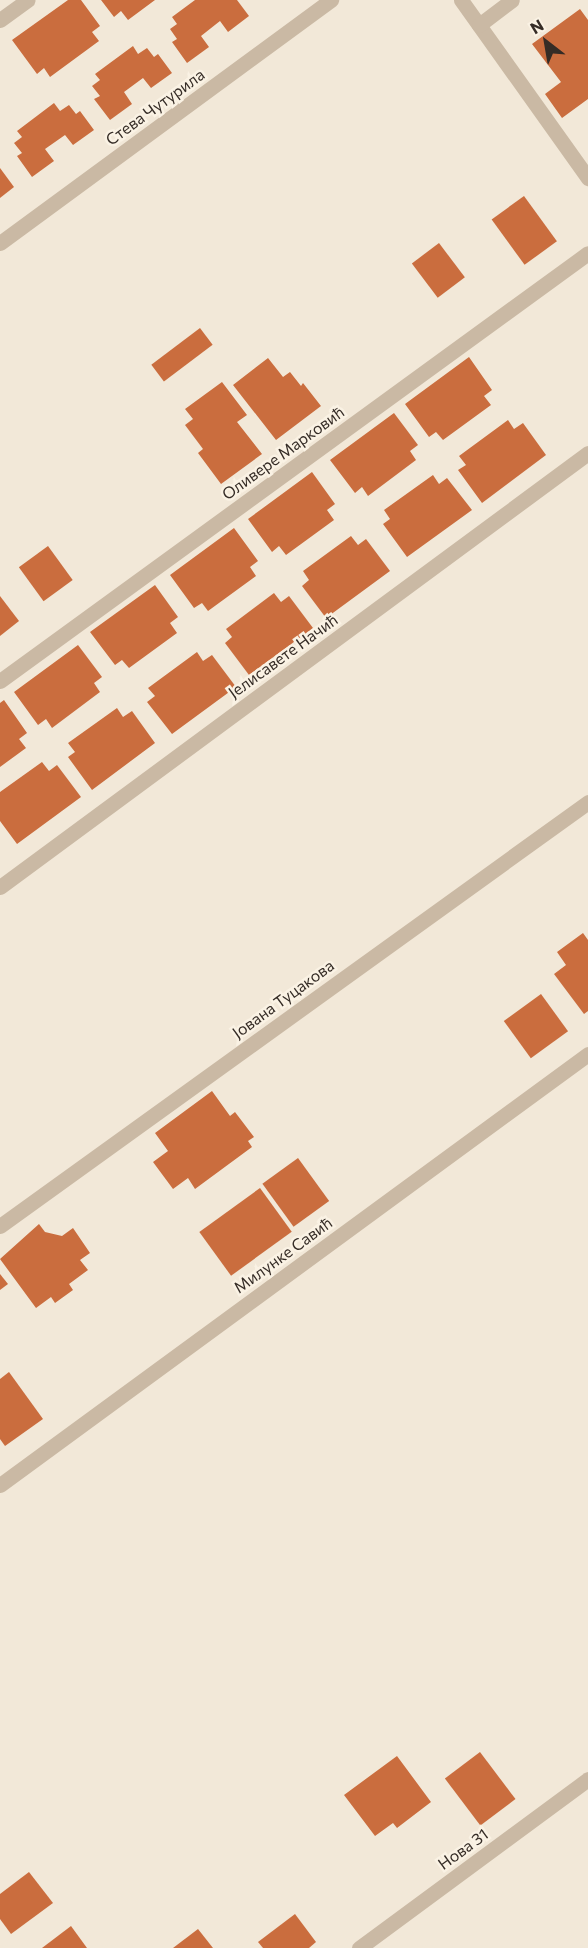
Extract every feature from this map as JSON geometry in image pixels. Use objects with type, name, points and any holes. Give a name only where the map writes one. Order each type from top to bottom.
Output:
[{"type":"street","points":[[0,20],[28,0]]},
{"type":"street","name":"Стева Чутурила","points":[[0,243],[331,0]]},
{"type":"street","points":[[461,0],[588,178]]},
{"type":"street","points":[[479,25],[512,0]]},
{"type":"street","name":"Оливере Марковић","points":[[0,681],[588,253]]},
{"type":"street","name":"Јелисавете Начић","points":[[0,887],[588,453]]},
{"type":"street","name":"Јована Туцакова","points":[[0,1226],[588,802]]},
{"type":"street","name":"Милунке Савић","points":[[0,1485],[588,1054]]},
{"type":"street","name":"Нова 31","points":[[359,1948],[588,1779]]},
{"type":"building","points":[[68,0],[81,0],[100,26],[92,32],[99,41],[50,77],[44,68],[37,74],[12,40]]},
{"type":"building","points":[[101,0],[155,0],[128,20],[121,11],[114,17]]},
{"type":"building","points":[[195,0],[237,0],[249,16],[228,32],[220,21],[201,36],[209,47],[187,63],[172,42],[177,39],[170,29],[177,24],[172,17]]},
{"type":"building","points":[[580,9],[588,20],[588,99],[562,118],[545,94],[561,82],[532,44]]},
{"type":"building","points":[[133,46],[138,54],[147,48],[154,57],[158,54],[172,73],[151,88],[143,78],[124,92],[132,104],[110,120],[94,99],[100,96],[92,86],[100,80],[95,74]]},
{"type":"building","points":[[54,103],[60,111],[69,105],[76,114],[80,111],[94,130],[73,145],[65,135],[45,149],[54,161],[32,177],[17,156],[22,153],[14,143],[22,137],[17,131]]},
{"type":"building","points":[[0,168],[14,187],[0,198]]},
{"type":"building","points":[[524,196],[557,241],[525,265],[492,220]]},
{"type":"building","points":[[439,243],[465,277],[438,298],[412,263]]},
{"type":"building","points":[[200,328],[213,345],[164,381],[151,365]]},
{"type":"building","points":[[469,357],[492,390],[484,396],[491,405],[443,440],[436,432],[429,437],[405,404]]},
{"type":"building","points":[[268,358],[283,377],[290,372],[301,386],[303,383],[321,406],[276,440],[233,385]]},
{"type":"building","points":[[222,382],[247,415],[237,422],[262,454],[221,484],[198,453],[203,449],[185,425],[193,419],[185,409]]},
{"type":"building","points":[[394,413],[418,445],[410,451],[416,460],[368,496],[362,487],[355,493],[330,460]]},
{"type":"building","points":[[508,420],[514,429],[523,423],[546,455],[482,503],[458,470],[466,465],[459,456]]},
{"type":"building","points":[[312,472],[335,504],[327,510],[334,520],[286,555],[279,546],[272,552],[248,519]]},
{"type":"building","points":[[433,475],[439,484],[447,478],[472,510],[407,557],[383,524],[390,519],[384,510]]},
{"type":"building","points":[[234,528],[258,561],[250,567],[256,576],[208,611],[202,603],[194,608],[170,575]]},
{"type":"building","points":[[351,536],[358,545],[366,539],[390,571],[326,618],[302,586],[309,580],[303,571]]},
{"type":"building","points":[[48,546],[73,580],[44,601],[19,567]]},
{"type":"building","points":[[155,585],[178,617],[170,623],[177,633],[129,668],[122,660],[115,665],[90,632]]},
{"type":"building","points":[[274,593],[281,602],[289,596],[313,628],[249,675],[225,643],[232,637],[226,629]]},
{"type":"building","points":[[0,596],[19,621],[0,636]]},
{"type":"building","points":[[78,645],[102,677],[94,683],[100,692],[52,728],[46,719],[38,725],[14,692]]},
{"type":"building","points":[[197,652],[203,661],[212,655],[236,687],[172,734],[147,702],[155,696],[148,688]]},
{"type":"building","points":[[4,700],[27,733],[19,739],[26,748],[0,767],[0,703]]},
{"type":"building","points":[[117,708],[123,717],[132,711],[155,743],[92,790],[68,757],[75,752],[68,743]]},
{"type":"building","points":[[42,762],[49,771],[57,765],[81,797],[17,844],[0,821],[0,792]]},
{"type":"building","points":[[583,933],[588,940],[588,1011],[584,1014],[554,974],[566,965],[557,952]]},
{"type":"building","points":[[541,994],[568,1031],[531,1058],[504,1021]]},
{"type":"building","points":[[212,1091],[230,1116],[235,1112],[254,1137],[248,1141],[252,1147],[195,1189],[188,1178],[173,1189],[153,1162],[168,1151],[155,1133]]},
{"type":"building","points":[[298,1158],[329,1201],[294,1227],[262,1184]]},
{"type":"building","points":[[260,1188],[292,1232],[231,1276],[199,1232]]},
{"type":"building","points":[[39,1224],[45,1232],[62,1236],[73,1228],[90,1253],[80,1260],[88,1270],[69,1284],[73,1290],[55,1303],[51,1297],[36,1308],[0,1259]]},
{"type":"building","points":[[0,1274],[8,1284],[0,1290]]},
{"type":"building","points":[[9,1372],[43,1419],[5,1446],[0,1439],[0,1379]]},
{"type":"building","points":[[480,1752],[516,1799],[480,1826],[445,1778]]},
{"type":"building","points":[[397,1756],[431,1802],[397,1828],[393,1823],[375,1836],[344,1795]]},
{"type":"building","points":[[29,1872],[53,1903],[11,1934],[0,1919],[0,1894]]},
{"type":"building","points":[[295,1914],[316,1942],[309,1948],[263,1948],[258,1942]]},
{"type":"building","points":[[71,1926],[87,1948],[42,1948]]},
{"type":"building","points":[[198,1929],[213,1948],[173,1948]]}]
